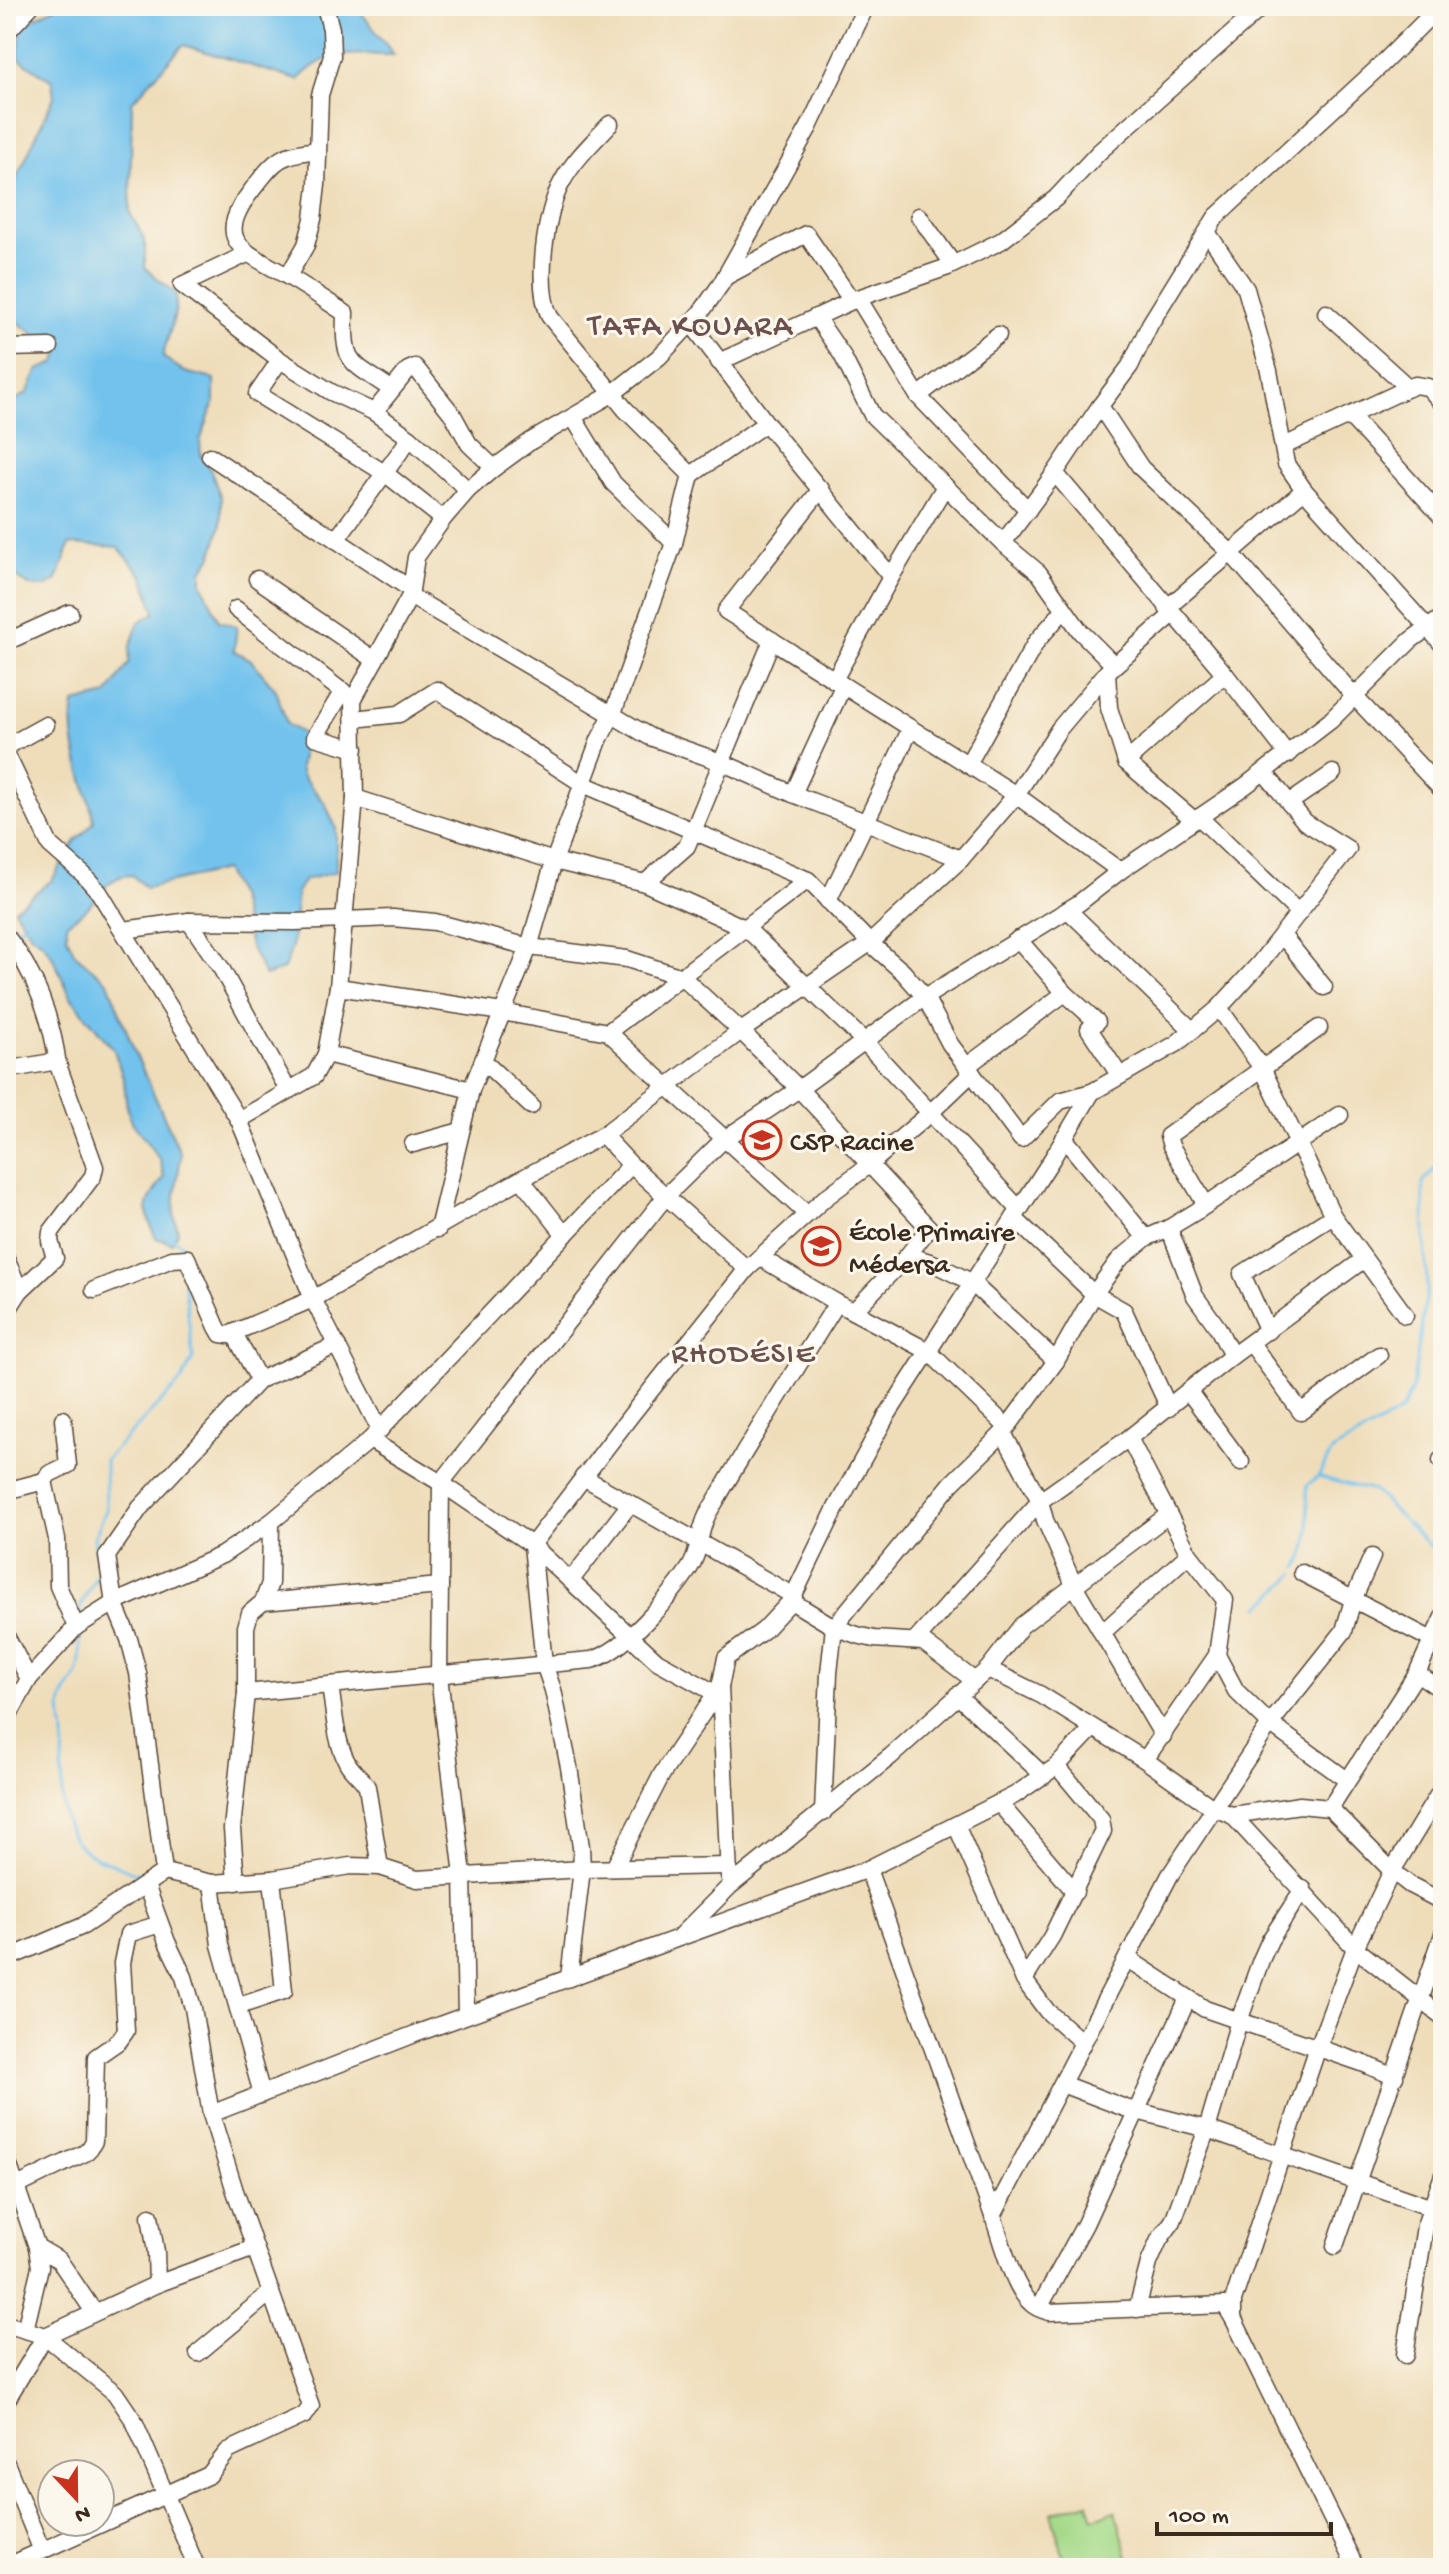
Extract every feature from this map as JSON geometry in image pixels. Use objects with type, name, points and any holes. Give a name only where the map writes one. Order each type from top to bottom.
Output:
[{"type":"street","points":[[288,276],[310,236],[317,185],[320,95],[332,56],[331,29],[325,6]]},
{"type":"street","points":[[355,749],[315,737],[375,660],[410,592],[416,557],[468,490],[531,441],[612,394],[659,357],[691,323],[725,277],[809,127],[866,6]]},
{"type":"street","points":[[719,362],[855,300],[953,264],[1001,241],[1056,198],[1099,152],[1263,6]]},
{"type":"street","points":[[1003,543],[1130,366],[1150,324],[1220,212],[1380,66],[1440,6]]},
{"type":"street","points":[[6,33],[19,11]]},
{"type":"street","points":[[610,124],[576,162],[555,195],[542,284],[545,308],[612,394],[691,475]]},
{"type":"street","points":[[317,150],[276,159],[237,210],[234,234],[247,254],[345,313],[344,340],[349,360],[391,389]]},
{"type":"street","points":[[919,216],[953,264]]},
{"type":"street","points":[[1207,232],[1246,289],[1269,371],[1286,464],[1304,490],[1443,645]]},
{"type":"street","points":[[725,277],[806,234],[855,300],[918,396],[1028,510]]},
{"type":"street","points":[[247,254],[182,285],[280,360],[331,392],[374,412],[410,438],[468,490]]},
{"type":"street","points":[[1326,313],[1409,388]]},
{"type":"street","points":[[816,317],[842,355],[872,415],[1003,543],[1039,573],[1064,610],[1111,668],[1109,708],[1126,762],[1196,819],[1299,913]]},
{"type":"street","points":[[691,323],[766,423],[891,577]]},
{"type":"street","points":[[918,396],[998,335]]},
{"type":"street","points":[[6,348],[50,347]]},
{"type":"street","points":[[280,360],[257,394],[386,474],[443,519]]},
{"type":"street","points":[[374,412],[408,370],[415,367],[453,415],[469,444],[494,468]]},
{"type":"street","points":[[1284,446],[1409,388],[1424,384],[1443,404]]},
{"type":"street","points":[[1100,406],[1141,468],[1231,553],[1354,696],[1443,791]]},
{"type":"street","points":[[1350,416],[1443,518]]},
{"type":"street","points":[[573,417],[613,483],[674,543]]},
{"type":"street","points":[[438,1229],[471,1090],[529,947],[554,861],[599,740],[613,713],[674,543],[691,475],[766,423]]},
{"type":"street","points":[[336,540],[410,438]]},
{"type":"street","points":[[210,456],[410,592],[650,737],[721,762],[793,794],[961,859]]},
{"type":"street","points":[[1055,473],[1225,674],[1288,755]]},
{"type":"street","points":[[793,794],[839,683],[891,577],[945,486]]},
{"type":"street","points":[[821,489],[726,611],[1016,795],[1120,871]]},
{"type":"street","points":[[94,1290],[172,1259],[187,1258],[221,1334],[235,1335],[313,1299],[603,1135],[741,1031],[870,943],[961,859],[1016,795],[1059,729],[1111,668],[1231,553],[1304,490]]},
{"type":"street","points":[[257,579],[375,660]]},
{"type":"street","points":[[236,609],[348,696],[354,719],[355,749],[355,798],[338,987],[326,1054],[314,1076],[239,1120]]},
{"type":"street","points":[[968,764],[1036,642],[1064,610]]},
{"type":"street","points":[[6,642],[70,613]]},
{"type":"street","points":[[466,2015],[463,1875],[439,1676],[441,1483],[666,1196],[723,1140],[925,997],[1068,910],[1288,755],[1330,721],[1411,640],[1443,617]]},
{"type":"street","points":[[645,883],[687,846],[772,640]]},
{"type":"street","points":[[1126,762],[1225,674]]},
{"type":"street","points":[[354,719],[399,714],[437,690],[583,784],[808,880],[925,997],[950,1044],[1021,1139],[1060,1101],[1092,1092],[1176,1044],[1219,1008],[1282,935],[1348,849],[1305,822],[1264,772]]},
{"type":"street","points":[[46,725],[6,750],[50,845],[84,875],[124,930],[239,1120],[313,1299],[337,1345],[375,1435],[532,1545],[630,1638],[673,1672],[717,1690]]},
{"type":"street","points":[[828,901],[911,728]]},
{"type":"street","points":[[1289,803],[1333,773]]},
{"type":"street","points":[[355,798],[554,861],[645,883],[747,929],[863,1040],[1016,1214],[1094,1294],[1124,1311],[1169,1408]]},
{"type":"street","points":[[608,1032],[808,880]]},
{"type":"street","points":[[1068,910],[1192,1030]]},
{"type":"street","points":[[124,930],[189,921],[393,918],[435,922],[529,947],[627,959],[682,977],[799,1089],[929,1228],[908,1255],[854,1311]]},
{"type":"street","points":[[189,921],[221,968],[288,1090]]},
{"type":"street","points":[[1282,935],[1324,987]]},
{"type":"street","points":[[6,936],[31,975],[46,1012],[54,1035],[58,1065],[95,1167],[93,1176],[51,1232],[55,1258],[20,1291],[6,1313]]},
{"type":"street","points":[[1018,939],[1065,993],[1097,1022],[1089,1029],[1120,1076]]},
{"type":"street","points":[[338,987],[608,1032],[807,1214]]},
{"type":"street","points":[[569,1978],[582,1869],[581,1847],[569,1767],[553,1690],[544,1664],[532,1545],[747,1269],[807,1214],[929,1114],[969,1069],[1065,993]]},
{"type":"street","points":[[1219,1008],[1262,1068],[1333,1216],[1405,1315]]},
{"type":"street","points":[[1206,1205],[1168,1136],[1319,1028]]},
{"type":"street","points":[[326,1054],[471,1090]]},
{"type":"street","points":[[483,1061],[531,1106]]},
{"type":"street","points":[[6,1070],[52,1062],[58,1065]]},
{"type":"street","points":[[614,1868],[662,1774],[717,1690],[726,1658],[764,1630],[792,1599],[836,1508],[886,1417],[1092,1092]]},
{"type":"street","points":[[823,1813],[834,1627],[952,1483],[1005,1430],[1056,1361],[1094,1294],[1119,1260],[1146,1238],[1206,1205],[1340,1115]]},
{"type":"street","points":[[413,1144],[461,1131]]},
{"type":"street","points":[[603,1135],[631,1165],[747,1269]]},
{"type":"street","points":[[1064,1138],[1146,1238]]},
{"type":"street","points":[[6,1720],[29,1679],[76,1627],[114,1603],[222,1555],[271,1522],[375,1435],[631,1165]]},
{"type":"street","points":[[521,1179],[565,1235]]},
{"type":"street","points":[[1268,1331],[1242,1274],[1333,1216]]},
{"type":"street","points":[[1169,1228],[1195,1296],[1218,1328],[1232,1356]]},
{"type":"street","points":[[908,1255],[933,1263],[971,1282],[1056,1361]]},
{"type":"street","points":[[761,1258],[928,1351],[1005,1430],[1040,1501],[1045,1520],[1074,1585],[1163,1736]]},
{"type":"street","points":[[6,1259],[20,1291]]},
{"type":"street","points":[[915,1641],[1040,1501],[1129,1438],[1232,1356],[1363,1260]]},
{"type":"street","points":[[246,1693],[599,1658],[630,1638],[687,1573],[697,1556],[704,1523],[716,1501],[756,1430],[837,1303]]},
{"type":"street","points":[[235,1335],[259,1380]]},
{"type":"street","points":[[1251,1343],[1301,1412],[1379,1355]]},
{"type":"street","points":[[164,1872],[138,1673],[129,1639],[114,1603],[107,1563],[110,1548],[140,1508],[259,1380],[337,1345]]},
{"type":"street","points":[[1189,1392],[1241,1462]]},
{"type":"street","points":[[6,1491],[44,1481],[49,1474],[68,1465],[63,1419]]},
{"type":"street","points":[[1129,1438],[1189,1554],[1225,1600],[1217,1655],[1145,1760]]},
{"type":"street","points":[[583,1477],[701,1542],[834,1627],[874,1639],[923,1642],[975,1681]]},
{"type":"street","points":[[44,1481],[55,1527],[58,1586],[76,1627]]},
{"type":"street","points":[[571,1580],[630,1504]]},
{"type":"street","points":[[676,1940],[730,1886],[823,1813],[975,1681],[1022,1625],[1168,1515]]},
{"type":"street","points":[[236,1882],[232,1829],[246,1693],[247,1619],[263,1602],[271,1578],[271,1522]]},
{"type":"street","points":[[1102,1633],[1189,1554]]},
{"type":"street","points":[[993,2216],[1170,1875],[1270,1724],[1344,1631],[1353,1600],[1372,1557]]},
{"type":"street","points":[[1302,1573],[1432,1640]]},
{"type":"street","points":[[263,1602],[440,1586]]},
{"type":"street","points":[[1330,1808],[1417,1673],[1443,1617]]},
{"type":"street","points":[[6,1636],[29,1679]]},
{"type":"street","points":[[1217,1655],[1236,1691],[1270,1724],[1347,1780]]},
{"type":"street","points":[[988,1669],[1041,1695],[1145,1760],[1213,1808],[1232,1815],[1355,1948],[1443,2017]]},
{"type":"street","points":[[1417,1673],[1443,1691]]},
{"type":"street","points":[[330,1685],[342,1753],[367,1787],[380,1867]]},
{"type":"street","points":[[717,1690],[730,1886]]},
{"type":"street","points":[[957,1695],[1050,1771],[1101,1819],[1103,1827],[1075,1892],[1049,1942],[1024,1980]]},
{"type":"street","points":[[211,2114],[466,2015],[868,1869],[999,1803],[1050,1771],[1092,1729]]},
{"type":"street","points":[[1233,2318],[1233,2301],[1281,2155],[1355,1948],[1392,1871],[1443,1787]]},
{"type":"street","points":[[999,1803],[1075,1892]]},
{"type":"street","points":[[1232,1815],[1300,1805],[1330,1808],[1392,1871],[1410,1885],[1443,1902]]},
{"type":"street","points":[[956,1825],[1024,1980],[1047,2011],[1082,2042]]},
{"type":"street","points":[[6,1959],[83,1926],[164,1872],[212,1883],[272,1879],[350,1866],[380,1867],[417,1879],[582,1869],[728,1866]]},
{"type":"street","points":[[868,1869],[1025,2297],[1049,2312],[1225,2305],[1356,2568]]},
{"type":"street","points":[[239,2006],[284,1991],[272,1879]]},
{"type":"street","points":[[212,1883],[220,1945],[262,2094]]},
{"type":"street","points":[[6,2567],[209,2475],[228,2451],[309,2412],[310,2397],[254,2248],[211,2114],[193,2008],[184,1977],[146,1885]]},
{"type":"street","points":[[1137,2309],[1149,2263],[1159,2240],[1173,2221],[1207,2129],[1239,2021],[1270,1940],[1303,1889]]},
{"type":"street","points":[[15,2187],[85,2153],[94,2141],[96,2057],[119,2041],[126,2031],[122,1963],[128,1934],[160,1924]]},
{"type":"street","points":[[1335,2246],[1443,1934]]},
{"type":"street","points":[[1127,1958],[1205,2009],[1395,2077]]},
{"type":"street","points":[[1039,2308],[1085,2224],[1188,1998]]},
{"type":"street","points":[[1062,2084],[1125,2108],[1207,2129],[1432,2208]]},
{"type":"street","points":[[6,2157],[37,2247],[39,2278],[25,2330]]},
{"type":"street","points":[[1405,2355],[1425,2226],[1443,2175]]},
{"type":"street","points":[[150,2216],[157,2284]]},
{"type":"street","points":[[37,2247],[59,2260],[94,2312]]},
{"type":"street","points":[[6,2401],[45,2336],[157,2284],[254,2248]]},
{"type":"street","points":[[198,2353],[271,2292]]},
{"type":"street","points":[[6,2324],[45,2336],[115,2393],[134,2421],[197,2568]]},
{"type":"street","points":[[6,2463],[42,2551]]},
{"type":"green space","points":[[1088,2502],[1093,2518],[1116,2511],[1128,2557],[1106,2563],[1107,2568],[1067,2568],[1051,2513]]},
{"type":"water","points":[[58,6],[356,6],[394,55],[342,55],[320,62],[298,80],[183,45],[132,102],[130,213],[145,240],[145,268],[176,294],[174,318],[163,357],[185,372],[214,379],[214,403],[200,441],[201,456],[211,471],[221,498],[221,525],[212,556],[202,571],[202,583],[219,621],[237,626],[234,651],[250,659],[276,690],[287,724],[305,735],[300,768],[303,777],[325,803],[336,828],[336,872],[304,880],[297,891],[292,947],[284,969],[265,976],[250,946],[239,898],[224,870],[146,888],[132,875],[118,878],[67,923],[67,937],[75,954],[108,982],[136,1055],[181,1154],[174,1214],[178,1232],[172,1243],[156,1238],[149,1219],[149,1200],[164,1177],[160,1160],[132,1122],[114,1050],[72,999],[52,956],[42,942],[30,934],[14,909],[52,880],[75,842],[94,822],[75,749],[74,703],[107,695],[129,663],[130,646],[139,622],[155,613],[143,576],[118,547],[70,544],[57,580],[45,587],[30,586],[14,575],[6,558],[6,406],[27,393],[38,370],[55,363],[59,353],[15,320],[6,301],[6,224],[12,214],[12,188],[54,97],[52,81],[18,58],[21,25]]},
{"type":"waterway","points":[[6,928],[26,926]]},
{"type":"waterway","points":[[1298,1568],[1308,1538],[1307,1485],[1318,1477],[1332,1451],[1401,1411],[1412,1389],[1427,1291],[1423,1182],[1443,1159]]},
{"type":"waterway","points":[[172,1238],[182,1245],[184,1252]]},
{"type":"waterway","points":[[79,1616],[81,1605],[99,1571],[94,1538],[106,1510],[105,1460],[182,1380],[193,1358],[182,1263]]},
{"type":"waterway","points":[[1318,1477],[1374,1491],[1443,1559]]},
{"type":"waterway","points":[[1260,1607],[1295,1574]]},
{"type":"waterway","points":[[79,1632],[79,1669],[61,1705],[64,1738],[62,1794],[68,1828],[90,1854],[133,1872],[149,1873]]},
{"type":"place","name":"CSP Racine","points":[[762,1140]]},
{"type":"place","name":"École Primaire Médersa","points":[[821,1246]]},
{"type":"district","name":"TAFA KOUARA","points":[[691,323]]},
{"type":"district","name":"RHODÉSIE","points":[[744,1352]]}]
